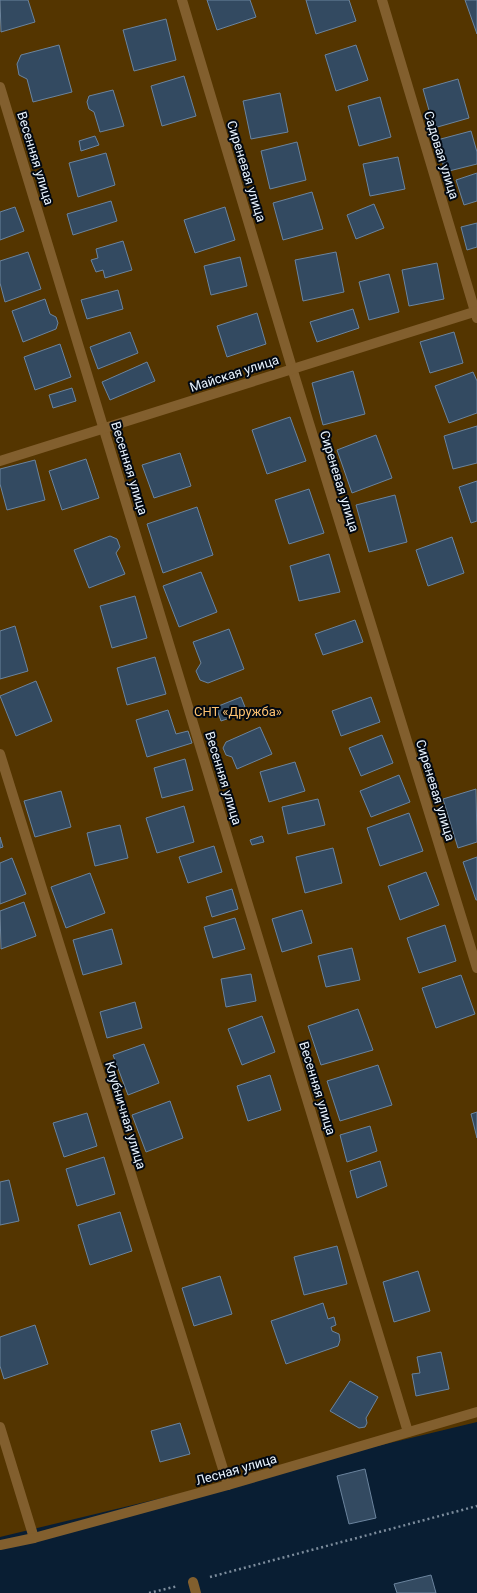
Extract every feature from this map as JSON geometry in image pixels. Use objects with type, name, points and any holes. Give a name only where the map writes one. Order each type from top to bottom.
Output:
[{"type":"street","name":"Сиреневая улица","points":[[182,0],[292,368],[477,968]]},
{"type":"street","name":"Садовая улица","points":[[382,0],[476,313]]},
{"type":"street","name":"Весенняя улица","points":[[0,86],[408,1432]]},
{"type":"street","name":"Майская улица","points":[[0,461],[105,429],[292,368],[476,313]]},
{"type":"street","name":"Клубничная улица","points":[[0,754],[228,1485]]},
{"type":"street","name":"Лесная улица","points":[[0,1545],[34,1538],[228,1485],[477,1412]]},
{"type":"street","points":[[0,1427],[34,1538]]},
{"type":"street","points":[[193,1582],[196,1593]]},
{"type":"path","points":[[149,1593],[477,1506]]},
{"type":"green space","name":"СНТ «Дружба»","points":[[0,0],[477,0],[477,1422],[0,1537]]},
{"type":"building","points":[[0,0],[28,0],[35,22],[1,32]]},
{"type":"building","points":[[207,0],[250,0],[256,17],[217,30]]},
{"type":"building","points":[[306,0],[349,0],[356,21],[316,34]]},
{"type":"building","points":[[465,0],[477,0],[477,34]]},
{"type":"building","points":[[166,19],[176,60],[134,71],[123,30]]},
{"type":"building","points":[[59,45],[72,92],[33,102],[27,79],[19,75],[17,64],[21,55]]},
{"type":"building","points":[[356,45],[368,80],[336,91],[325,55]]},
{"type":"building","points":[[184,76],[196,116],[162,126],[151,86]]},
{"type":"building","points":[[458,79],[469,118],[434,128],[423,89]]},
{"type":"building","points":[[113,90],[124,126],[100,132],[94,112],[89,109],[87,102],[89,96]]},
{"type":"building","points":[[280,93],[288,132],[251,139],[243,101]]},
{"type":"building","points":[[380,97],[391,137],[359,146],[348,106]]},
{"type":"building","points":[[471,131],[477,152],[477,164],[445,172],[437,140]]},
{"type":"building","points":[[95,136],[99,145],[81,151],[79,141]]},
{"type":"building","points":[[297,142],[306,180],[270,189],[261,151]]},
{"type":"building","points":[[106,153],[115,185],[78,197],[69,163]]},
{"type":"building","points":[[398,157],[405,189],[370,196],[363,164]]},
{"type":"building","points":[[477,173],[477,201],[464,205],[456,180]]},
{"type":"building","points":[[312,192],[323,229],[283,240],[273,203]]},
{"type":"building","points":[[111,201],[117,221],[73,235],[67,214]]},
{"type":"building","points":[[374,204],[384,228],[356,239],[347,215]]},
{"type":"building","points":[[15,207],[24,231],[0,240],[0,212]]},
{"type":"building","points":[[225,207],[235,240],[195,253],[184,220]]},
{"type":"building","points":[[477,223],[477,247],[467,250],[461,227]]},
{"type":"building","points":[[123,241],[132,270],[105,278],[103,270],[96,272],[91,260],[98,258],[96,249]]},
{"type":"building","points":[[28,252],[41,289],[5,302],[0,283],[0,261]]},
{"type":"building","points":[[336,252],[344,292],[303,301],[295,260]]},
{"type":"building","points":[[240,257],[247,286],[211,295],[204,266]]},
{"type":"building","points":[[437,263],[444,299],[409,306],[402,270]]},
{"type":"building","points":[[389,274],[399,312],[369,320],[359,282]]},
{"type":"building","points":[[118,290],[123,309],[87,319],[81,300]]},
{"type":"building","points":[[45,299],[50,314],[56,317],[58,323],[56,329],[23,342],[12,311]]},
{"type":"building","points":[[353,309],[359,328],[317,342],[310,322]]},
{"type":"building","points":[[257,313],[266,344],[227,357],[217,326]]},
{"type":"building","points":[[130,332],[138,353],[98,369],[90,347]]},
{"type":"building","points":[[454,332],[463,363],[430,373],[420,342]]},
{"type":"building","points":[[60,344],[71,377],[35,390],[24,357]]},
{"type":"building","points":[[147,362],[155,381],[110,400],[102,382]]},
{"type":"building","points":[[353,371],[365,414],[323,425],[312,383]]},
{"type":"building","points":[[473,372],[477,381],[477,413],[449,423],[435,386]]},
{"type":"building","points":[[72,388],[76,401],[53,408],[49,395]]},
{"type":"building","points":[[290,417],[306,461],[267,474],[252,430]]},
{"type":"building","points":[[477,426],[477,463],[453,469],[444,436]]},
{"type":"building","points":[[376,435],[392,478],[352,493],[337,450]]},
{"type":"building","points":[[180,453],[191,486],[154,498],[142,465]]},
{"type":"building","points":[[86,459],[99,498],[62,510],[49,471]]},
{"type":"building","points":[[35,460],[45,500],[7,510],[0,484],[0,469]]},
{"type":"building","points":[[477,481],[477,521],[471,523],[459,487]]},
{"type":"building","points":[[309,489],[324,533],[289,544],[275,500]]},
{"type":"building","points":[[395,495],[407,542],[369,552],[356,505]]},
{"type":"building","points":[[197,507],[213,555],[163,573],[147,524]]},
{"type":"building","points":[[110,536],[117,539],[120,547],[116,553],[125,574],[89,588],[74,550]]},
{"type":"building","points":[[452,537],[464,573],[428,586],[416,550]]},
{"type":"building","points":[[329,554],[340,592],[299,601],[290,566]]},
{"type":"building","points":[[201,572],[217,612],[179,627],[163,586]]},
{"type":"building","points":[[135,596],[147,638],[112,648],[100,606]]},
{"type":"building","points":[[355,620],[363,642],[323,655],[315,634]]},
{"type":"building","points":[[15,626],[28,671],[0,679],[0,631]]},
{"type":"building","points":[[229,629],[244,669],[208,683],[200,680],[196,671],[201,663],[193,642]]},
{"type":"building","points":[[155,657],[166,694],[127,705],[117,668]]},
{"type":"building","points":[[36,681],[52,721],[16,736],[0,696]]},
{"type":"building","points":[[241,697],[247,712],[221,721],[216,707]]},
{"type":"building","points":[[371,697],[380,722],[341,736],[332,711]]},
{"type":"building","points":[[168,710],[176,734],[188,731],[192,743],[147,757],[136,720]]},
{"type":"building","points":[[260,727],[272,754],[237,769],[232,757],[226,755],[223,748],[226,742]]},
{"type":"building","points":[[382,735],[393,763],[361,776],[349,748]]},
{"type":"building","points":[[185,759],[193,790],[162,798],[154,768]]},
{"type":"building","points":[[295,762],[305,791],[269,802],[260,772]]},
{"type":"building","points":[[399,775],[410,802],[371,817],[360,791]]},
{"type":"building","points":[[476,789],[477,842],[458,848],[443,799]]},
{"type":"building","points":[[61,791],[71,827],[35,837],[24,801]]},
{"type":"building","points":[[318,799],[325,825],[288,834],[282,807]]},
{"type":"building","points":[[184,806],[194,842],[157,853],[146,818]]},
{"type":"building","points":[[409,813],[423,851],[380,866],[367,828]]},
{"type":"building","points":[[120,825],[128,858],[95,866],[87,833]]},
{"type":"building","points":[[262,836],[264,842],[252,845],[250,840]]},
{"type":"building","points":[[0,837],[3,847],[0,848]]},
{"type":"building","points":[[214,846],[222,872],[188,883],[179,857]]},
{"type":"building","points":[[333,848],[342,883],[305,893],[296,857]]},
{"type":"building","points":[[477,857],[477,900],[476,900],[463,862]]},
{"type":"building","points":[[12,858],[26,894],[0,904],[0,863]]},
{"type":"building","points":[[426,872],[439,905],[400,920],[388,886]]},
{"type":"building","points":[[90,873],[105,913],[66,928],[51,887]]},
{"type":"building","points":[[232,889],[238,909],[212,917],[206,897]]},
{"type":"building","points":[[24,902],[36,936],[1,949],[0,911]]},
{"type":"building","points":[[302,910],[312,943],[282,952],[272,919]]},
{"type":"building","points":[[235,918],[245,949],[213,958],[204,927]]},
{"type":"building","points":[[445,925],[456,961],[419,973],[407,938]]},
{"type":"building","points":[[112,929],[122,964],[83,975],[73,940]]},
{"type":"building","points":[[352,948],[360,980],[326,987],[318,956]]},
{"type":"building","points":[[251,974],[256,1001],[226,1007],[221,979]]},
{"type":"building","points":[[461,975],[475,1014],[436,1028],[422,988]]},
{"type":"building","points":[[135,1002],[142,1028],[107,1038],[100,1012]]},
{"type":"building","points":[[358,1009],[373,1050],[321,1065],[308,1026]]},
{"type":"building","points":[[262,1016],[275,1052],[242,1065],[228,1029]]},
{"type":"building","points":[[144,1044],[159,1083],[128,1095],[113,1055]]},
{"type":"building","points":[[378,1065],[392,1105],[340,1121],[327,1081]]},
{"type":"building","points":[[270,1075],[281,1110],[248,1121],[237,1086]]},
{"type":"building","points":[[170,1101],[183,1138],[146,1152],[132,1115]]},
{"type":"building","points":[[477,1112],[477,1138],[471,1114]]},
{"type":"building","points":[[87,1113],[97,1146],[64,1157],[53,1123]]},
{"type":"building","points":[[370,1126],[377,1151],[347,1162],[340,1135]]},
{"type":"building","points":[[104,1157],[115,1194],[77,1206],[66,1169]]},
{"type":"building","points":[[380,1161],[387,1186],[357,1198],[350,1171]]},
{"type":"building","points":[[9,1180],[19,1221],[0,1225],[0,1182]]},
{"type":"building","points":[[120,1212],[132,1251],[90,1265],[78,1225]]},
{"type":"building","points":[[337,1246],[347,1284],[304,1295],[294,1257]]},
{"type":"building","points":[[418,1271],[430,1311],[394,1322],[383,1282]]},
{"type":"building","points":[[220,1276],[232,1314],[194,1326],[182,1288]]},
{"type":"building","points":[[323,1303],[328,1319],[334,1317],[336,1325],[331,1327],[332,1331],[339,1334],[340,1340],[338,1346],[286,1364],[271,1321]]},
{"type":"building","points":[[35,1325],[48,1364],[4,1379],[0,1366],[0,1337]]},
{"type":"building","points":[[441,1352],[449,1389],[416,1396],[412,1374],[420,1373],[417,1357]]},
{"type":"building","points":[[350,1381],[378,1397],[366,1418],[367,1423],[365,1427],[359,1428],[330,1411]]},
{"type":"building","points":[[180,1423],[190,1454],[160,1462],[151,1431]]},
{"type":"building","points":[[365,1469],[376,1518],[349,1524],[337,1476]]},
{"type":"building","points":[[431,1575],[436,1593],[397,1593],[394,1584]]}]
